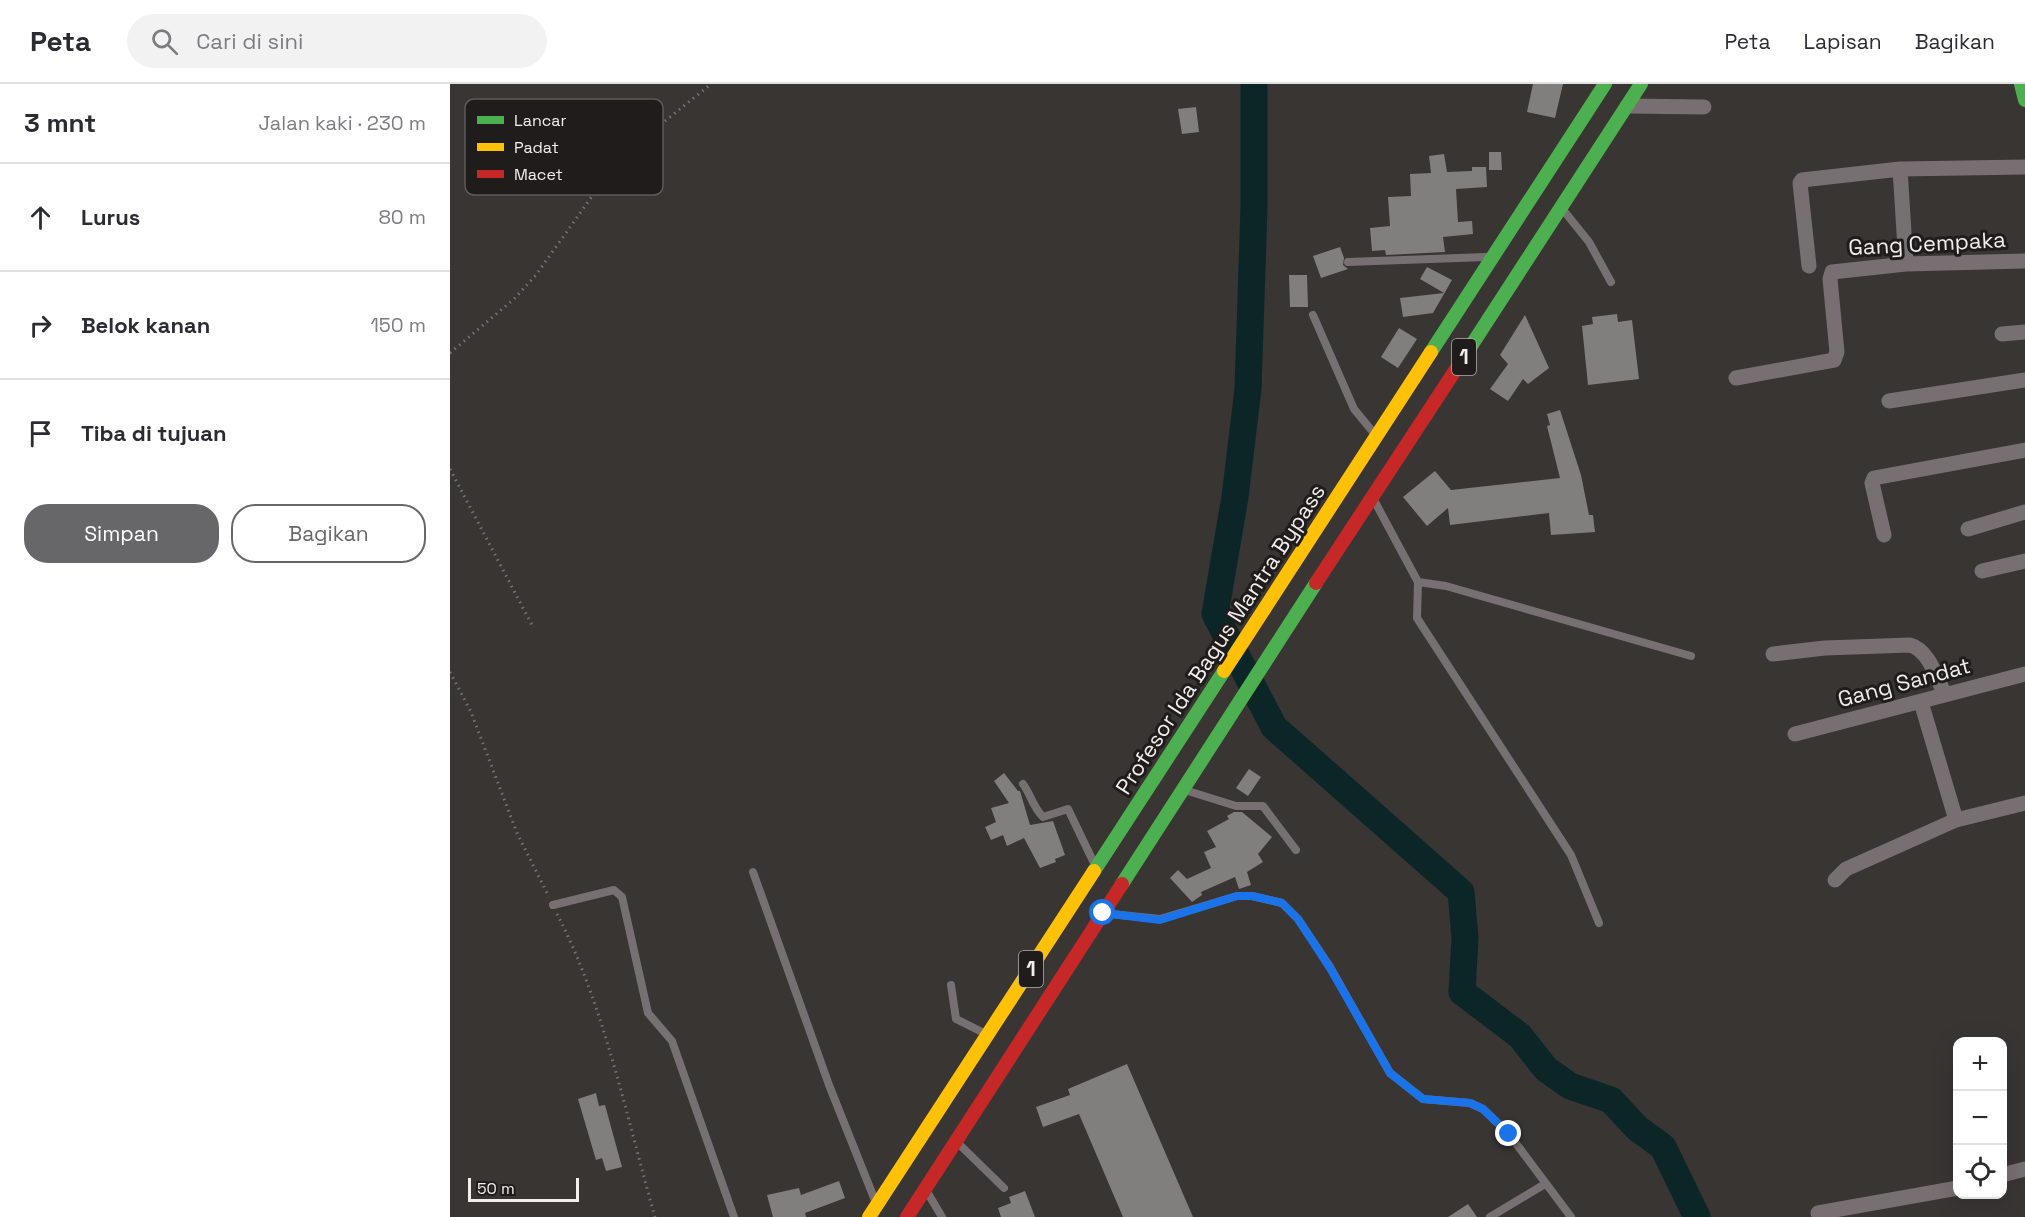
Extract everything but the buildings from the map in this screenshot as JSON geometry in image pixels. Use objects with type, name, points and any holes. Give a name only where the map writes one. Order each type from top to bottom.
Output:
[{"type":"main road","name":"Profesor Ida Bagus Mantra Bypass","points":[[869,1217],[1605,84]]},
{"type":"main road","name":"1","points":[[907,1217],[1641,84]]},
{"type":"main road","points":[[2021,84],[2025,100]]},
{"type":"street","points":[[1627,106],[1704,107]]},
{"type":"street","points":[[1809,266],[1801,181],[1900,169],[2025,167]]},
{"type":"street","points":[[1900,169],[1906,264]]},
{"type":"street","name":"Gang Cempaka","points":[[1736,378],[1834,360],[1837,352],[1830,279],[1832,272],[1906,264],[2025,261]]},
{"type":"street","points":[[2002,334],[2025,332]]},
{"type":"street","points":[[1888,401],[2025,380]]},
{"type":"street","points":[[1884,535],[1872,483],[1874,478],[2025,450]]},
{"type":"street","points":[[1968,529],[2025,512]]},
{"type":"street","points":[[1982,571],[2025,561]]},
{"type":"street","points":[[1773,654],[1851,646],[1918,647],[1945,695]]},
{"type":"street","name":"Gang Sandat","points":[[1795,734],[2025,674]]},
{"type":"street","points":[[1921,702],[1956,820]]},
{"type":"street","points":[[1835,880],[1846,869],[1956,820],[2025,803]]},
{"type":"street","points":[[2007,1174],[2025,1169]]},
{"type":"street","points":[[1818,1213],[1953,1189]]},
{"type":"lane","points":[[1561,208],[1589,242],[1611,282]]},
{"type":"lane","points":[[1348,262],[1494,257]]},
{"type":"lane","points":[[1312,315],[1354,409],[1377,438]]},
{"type":"lane","points":[[1373,498],[1418,582],[1418,618],[1572,855],[1599,923]]},
{"type":"lane","points":[[1418,582],[1446,586],[1691,656]]},
{"type":"lane","points":[[1023,784],[1031,795],[1035,809],[1043,817],[1068,809],[1077,832],[1097,867]]},
{"type":"lane","points":[[1184,790],[1236,806],[1263,806],[1296,850]]},
{"type":"lane","points":[[753,872],[829,1085],[877,1205]]},
{"type":"lane","points":[[553,905],[614,890],[622,897],[648,1013],[672,1041],[734,1217]]},
{"type":"lane","points":[[1103,913],[1160,920],[1237,896],[1252,896],[1282,903],[1298,919],[1330,968],[1390,1073],[1423,1099],[1470,1103],[1483,1109],[1509,1134],[1571,1217]]},
{"type":"lane","points":[[951,985],[956,1019],[989,1034]]},
{"type":"lane","points":[[957,1143],[1004,1188]]},
{"type":"lane","points":[[1490,1217],[1545,1184]]},
{"type":"lane","points":[[925,1188],[942,1217]]},
{"type":"path","points":[[663,123],[711,84]]},
{"type":"path","points":[[450,353],[514,298],[536,275],[593,195]]},
{"type":"path","points":[[450,469],[533,627]]},
{"type":"path","points":[[450,672],[471,712],[517,833],[575,950],[593,997],[656,1217]]},
{"type":"waterway","points":[[1254,84],[1254,207],[1248,389],[1235,497],[1215,614],[1274,727],[1461,892],[1465,938],[1462,992],[1520,1036],[1546,1069],[1570,1086],[1611,1100],[1637,1128],[1663,1147],[1697,1217]]},
{"type":"traffic: fast","points":[[1431,352],[1605,84]]},
{"type":"traffic: fast","points":[[1460,363],[1641,84]]},
{"type":"traffic: fast","points":[[2021,84],[2025,100]]},
{"type":"traffic: fast","points":[[1122,884],[1316,583]]},
{"type":"traffic: fast","points":[[1094,871],[1224,671]]},
{"type":"traffic: slow","points":[[1224,671],[1431,352]]},
{"type":"traffic: slow","points":[[869,1217],[1094,871]]},
{"type":"traffic: jam","points":[[1316,583],[1460,363]]},
{"type":"traffic: jam","points":[[907,1217],[1122,884]]},
{"type":"route","points":[[1103,913],[1160,920],[1237,896],[1252,896],[1282,903],[1298,919],[1330,968],[1390,1073],[1423,1099],[1470,1103],[1483,1109],[1509,1134]]}]
